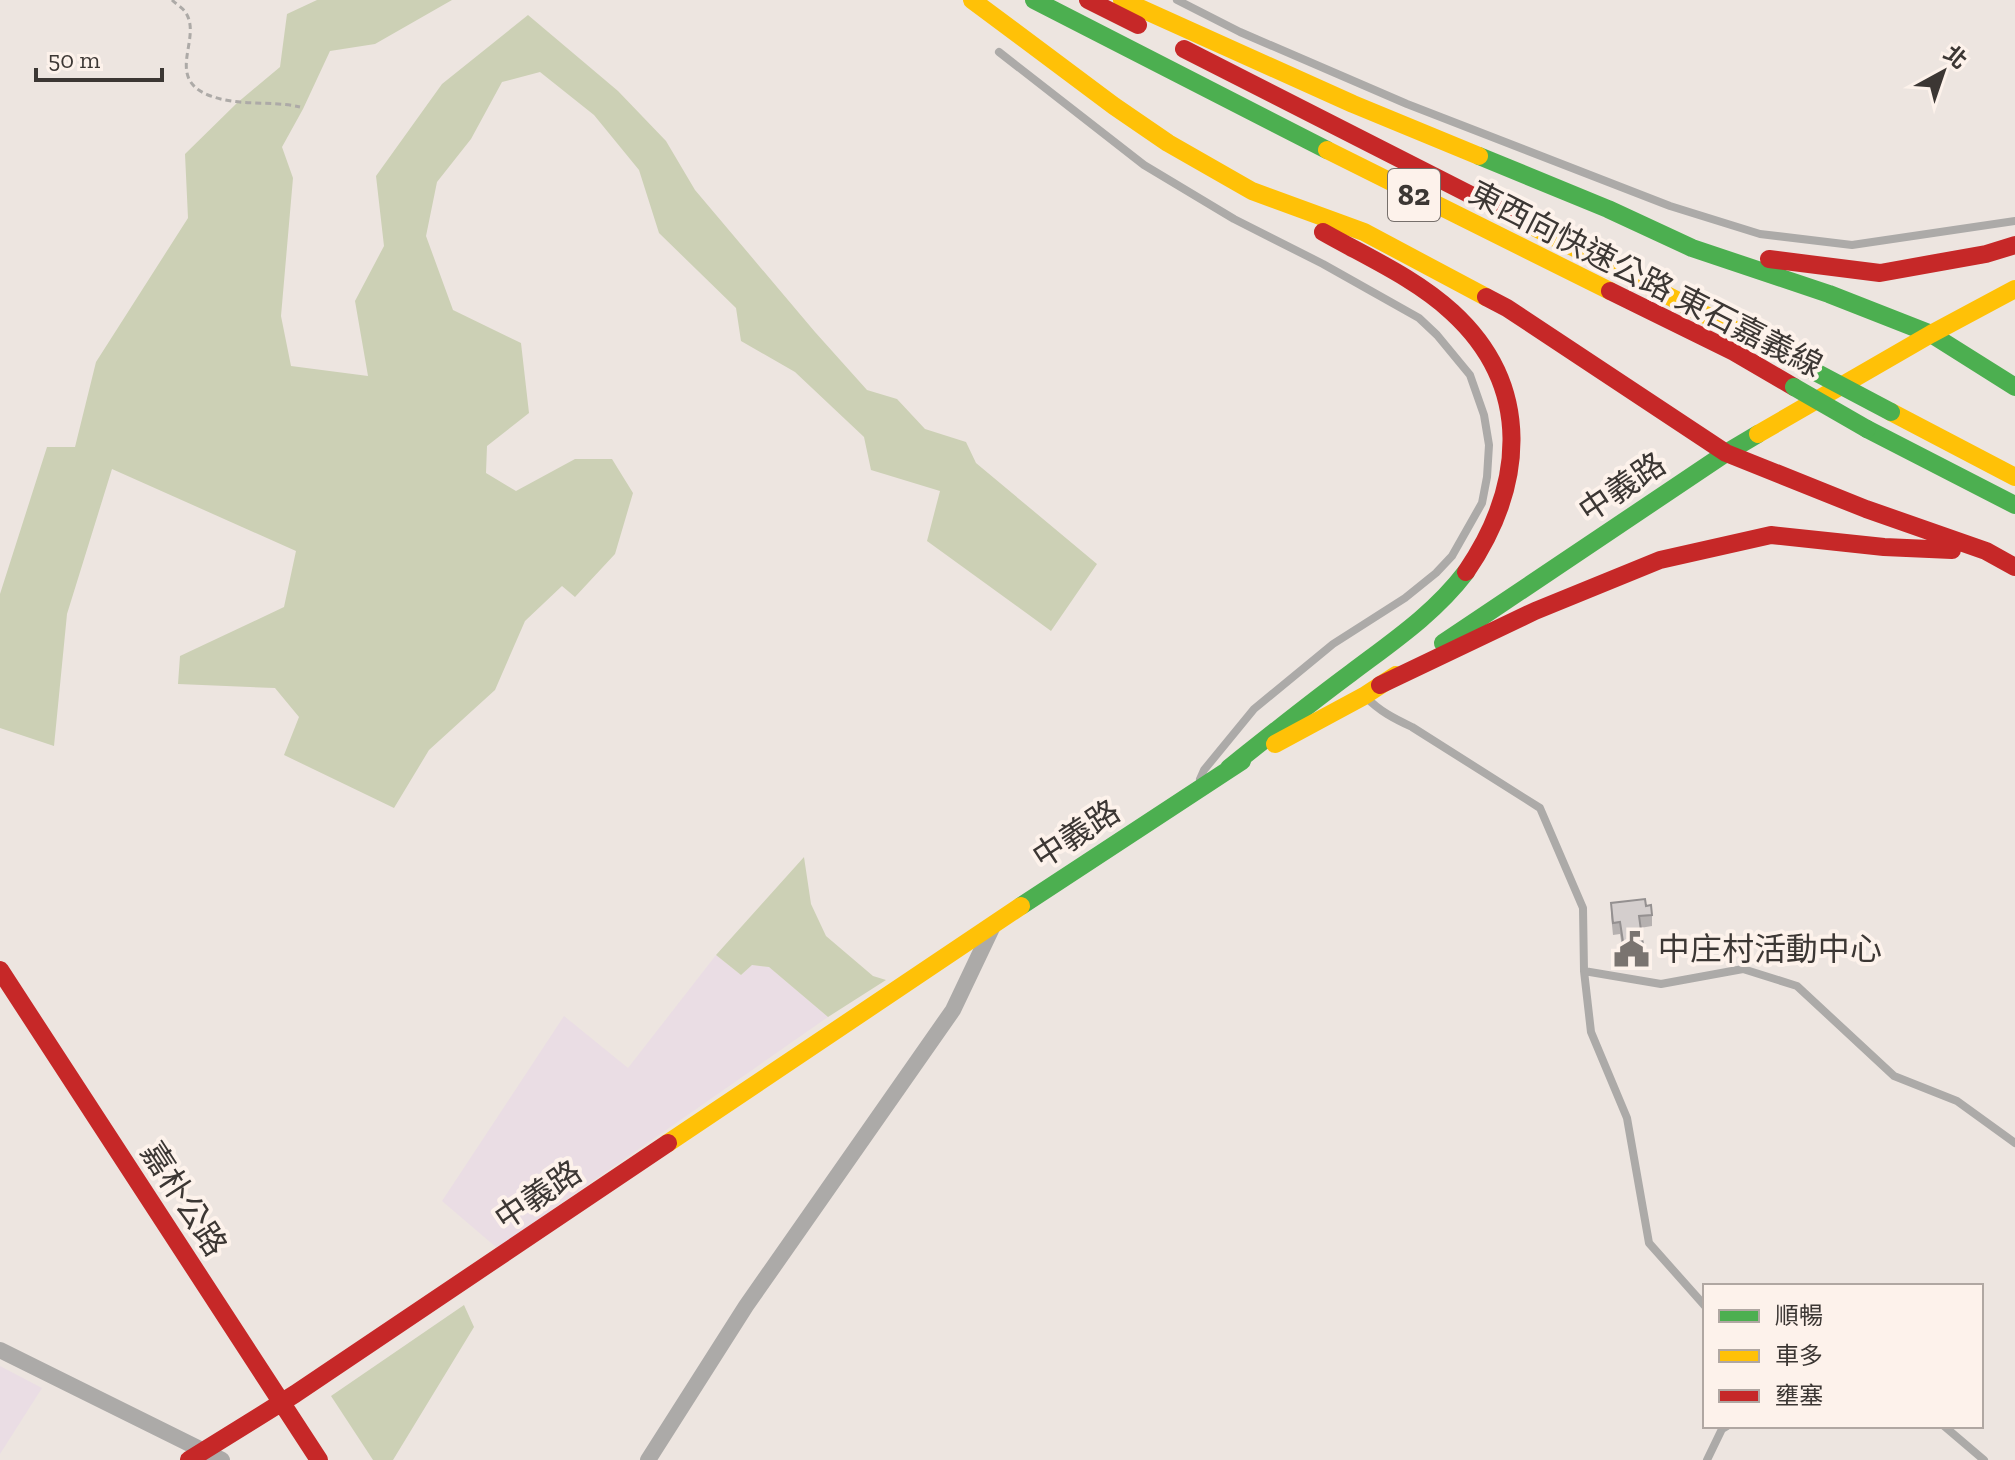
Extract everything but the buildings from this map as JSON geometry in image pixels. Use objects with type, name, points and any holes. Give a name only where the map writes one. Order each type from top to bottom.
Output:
[{"type":"main road","points":[[972,0],[1168,143],[1421,288],[1452,313],[1481,344],[1500,378],[1510,410],[1512,441],[1506,498],[1496,523],[1457,585],[1399,638],[1229,768]]},
{"type":"main road","name":"東西向快速公路 東石嘉義線","points":[[1034,0],[1425,200],[1734,352],[1867,429],[2015,505]]},
{"type":"main road","name":"東西向快速公路 東石嘉義線","points":[[1088,0],[1756,341],[2015,477]]},
{"type":"main road","points":[[1122,0],[1353,104],[1608,209],[1692,248],[1829,294],[1931,334],[2015,387]]},
{"type":"main road","points":[[1252,191],[1364,232],[1507,308],[1726,453],[1866,509],[1986,551],[2015,567]]},
{"type":"main road","points":[[1608,209],[1774,260],[1880,273],[1986,254],[2015,245]]},
{"type":"main road","name":"中義路","points":[[196,1455],[281,1403],[1229,768],[1364,696],[1726,453],[2015,289]]},
{"type":"main road","points":[[1380,685],[1535,611],[1660,560],[1771,535],[1884,547],[1986,551]]},
{"type":"main road","name":"嘉朴公路","points":[[0,970],[319,1460]]},
{"type":"street","points":[[648,1460],[746,1306],[953,1010],[994,924]]},
{"type":"street","points":[[0,1350],[196,1455],[222,1460]]},
{"type":"lane","points":[[1177,0],[1240,32],[1407,104],[1670,206],[1760,234],[1852,245],[2015,221]]},
{"type":"lane","points":[[999,52],[1144,165],[1234,219],[1419,318],[1470,375],[1484,415],[1489,445],[1482,503],[1452,556],[1405,598],[1333,644],[1254,709],[1204,770],[1191,796]]},
{"type":"lane","points":[[1348,675],[1375,707],[1540,808],[1583,908],[1584,971],[1591,1032],[1627,1118],[1649,1243],[1703,1304]]},
{"type":"lane","points":[[1584,971],[1661,984],[1743,969],[1797,986],[1894,1076],[1957,1101],[2015,1143]]},
{"type":"lane","points":[[1707,1460],[1724,1428]]},
{"type":"lane","points":[[1946,1428],[1984,1460]]},
{"type":"path","points":[[172,0],[187,14],[190,38],[185,62],[190,82],[207,95],[243,103],[300,107]]},
{"type":"shaded area","points":[[716,955],[741,975],[752,965],[769,967],[828,1017],[497,1248],[442,1201],[564,1016],[628,1068]]},
{"type":"shaded area","points":[[0,1366],[42,1388],[0,1454]]},
{"type":"green space","points":[[317,0],[452,0],[375,44],[330,51],[282,147],[293,178],[281,316],[291,366],[368,376],[355,301],[384,246],[376,176],[442,84],[528,15],[618,91],[666,141],[695,190],[867,390],[897,399],[925,429],[966,442],[976,463],[1097,564],[1051,631],[927,541],[940,491],[871,470],[864,437],[795,372],[741,341],[736,308],[659,233],[639,170],[594,115],[540,72],[502,82],[471,139],[437,182],[426,236],[453,310],[521,343],[529,413],[487,446],[486,473],[516,491],[575,459],[612,459],[633,493],[615,554],[575,597],[562,586],[525,621],[495,690],[429,750],[394,808],[284,755],[299,717],[275,688],[178,684],[180,656],[284,607],[296,551],[112,469],[67,614],[54,746],[0,728],[0,594],[47,447],[75,447],[96,362],[188,218],[185,154],[237,103],[280,67],[287,14]]},
{"type":"green space","points":[[804,857],[811,904],[826,936],[873,976],[886,980],[828,1017],[769,967],[752,965],[741,975],[716,955]]},
{"type":"green space","points":[[464,1305],[474,1327],[393,1460],[373,1460],[331,1396]]},
{"type":"traffic: fast","points":[[1034,0],[1327,150]]},
{"type":"traffic: fast","points":[[1479,156],[1608,209],[1692,248],[1829,294],[1931,334],[2015,387]]},
{"type":"traffic: fast","points":[[1770,348],[1891,412]]},
{"type":"traffic: fast","points":[[1794,387],[1867,429]]},
{"type":"traffic: fast","points":[[1867,429],[2015,505]]},
{"type":"traffic: fast","points":[[1443,643],[1758,434]]},
{"type":"traffic: fast","points":[[1229,768],[1412,627],[1466,572]]},
{"type":"traffic: fast","points":[[1021,906],[1242,761]]},
{"type":"traffic: slow","points":[[972,0],[1168,143],[1252,191],[1364,232],[1486,297]]},
{"type":"traffic: slow","points":[[1122,0],[1353,104],[1479,156]]},
{"type":"traffic: slow","points":[[1327,150],[1610,291]]},
{"type":"traffic: slow","points":[[1526,223],[1733,329]]},
{"type":"traffic: slow","points":[[1758,434],[2015,289]]},
{"type":"traffic: slow","points":[[1891,412],[2015,477]]},
{"type":"traffic: slow","points":[[1275,744],[1396,675]]},
{"type":"traffic: slow","points":[[668,1143],[1021,906]]},
{"type":"traffic: jam","points":[[1088,0],[1138,25]]},
{"type":"traffic: jam","points":[[1184,49],[1526,223]]},
{"type":"traffic: jam","points":[[1323,232],[1438,300],[1479,341],[1497,372],[1508,405],[1512,438],[1509,472],[1500,506],[1466,572]]},
{"type":"traffic: jam","points":[[1769,259],[1880,273],[1986,254],[2015,245]]},
{"type":"traffic: jam","points":[[1610,291],[1734,352],[1794,387]]},
{"type":"traffic: jam","points":[[1486,297],[1726,453],[1866,509],[1986,551],[2015,567]]},
{"type":"traffic: jam","points":[[1380,685],[1535,611],[1660,560],[1771,535],[1884,547],[1952,550]]},
{"type":"traffic: jam","points":[[0,970],[319,1460]]},
{"type":"traffic: jam","points":[[189,1460],[295,1394],[668,1143]]},
{"type":"place","name":"中庄村活動中心","points":[[1632,949]]}]
